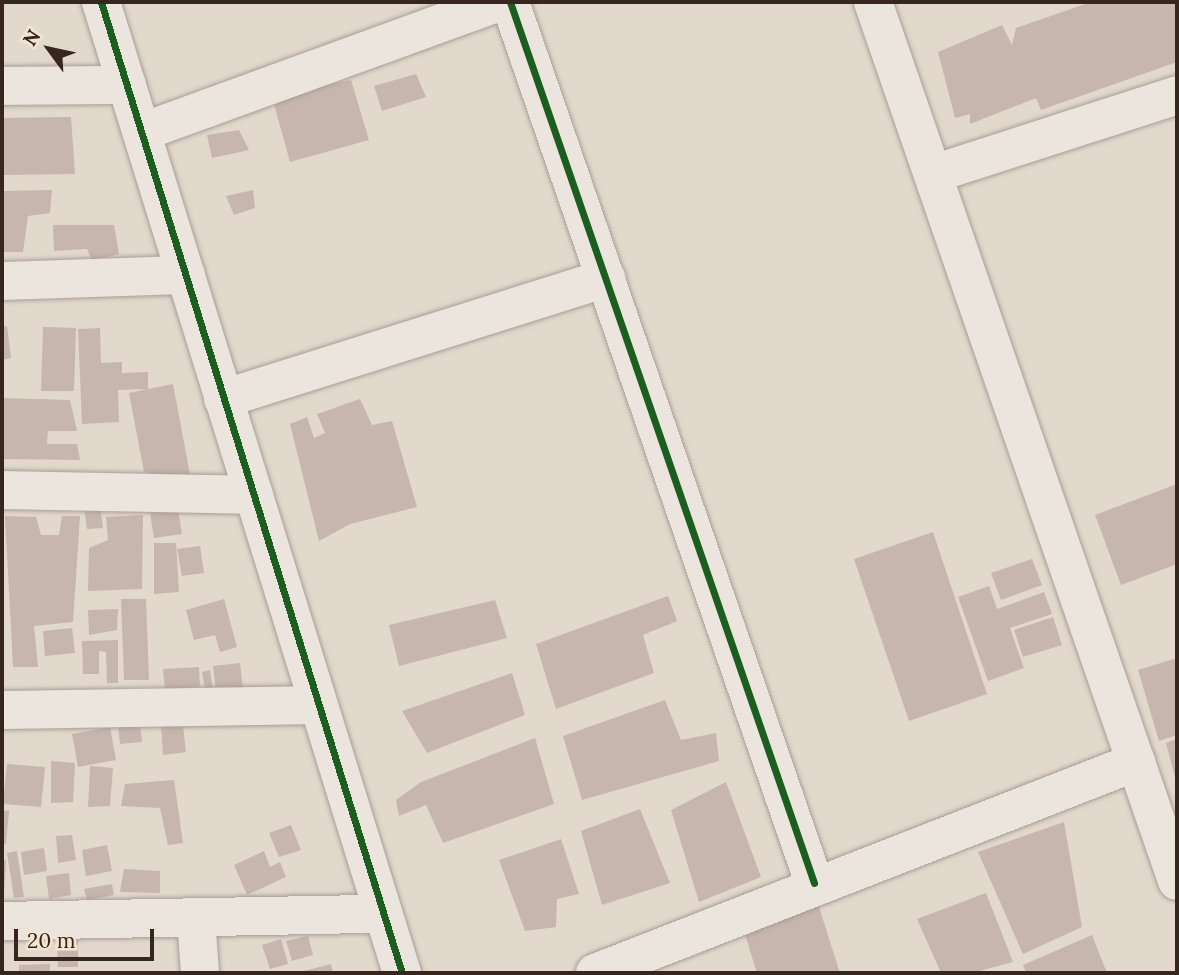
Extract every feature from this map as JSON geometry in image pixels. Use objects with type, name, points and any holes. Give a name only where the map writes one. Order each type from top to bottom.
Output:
[{"type":"street","points":[[101,2],[402,973]]},
{"type":"street","points":[[142,132],[499,2]]},
{"type":"street","points":[[510,2],[814,883]]},
{"type":"street","points":[[873,2],[1177,881]]},
{"type":"street","points":[[2,86],[127,85]]},
{"type":"street","points":[[933,174],[1177,95]]},
{"type":"street","points":[[2,281],[186,275]]},
{"type":"street","points":[[223,399],[606,278]]},
{"type":"street","points":[[2,490],[254,495]]},
{"type":"street","points":[[2,710],[318,705]]},
{"type":"street","points":[[594,973],[814,883],[1136,762]]},
{"type":"street","points":[[2,921],[383,914]]},
{"type":"street","points":[[196,918],[200,973]]},
{"type":"building","points":[[1091,2],[1177,2],[1177,62],[1041,110],[1036,98],[970,124],[970,114],[955,118],[938,52],[1002,25],[1012,45],[1016,28]]},
{"type":"building","points":[[416,74],[426,97],[382,111],[374,86]]},
{"type":"building","points":[[351,80],[369,140],[290,162],[272,97]]},
{"type":"building","points":[[71,117],[75,174],[2,175],[2,118]]},
{"type":"building","points":[[239,130],[249,150],[212,158],[207,135]]},
{"type":"building","points":[[52,190],[50,213],[28,216],[23,252],[2,252],[2,191]]},
{"type":"building","points":[[253,190],[255,208],[234,215],[226,196]]},
{"type":"building","points":[[53,225],[114,225],[119,254],[92,260],[87,249],[54,251]]},
{"type":"building","points":[[7,326],[11,358],[2,360],[2,327]]},
{"type":"building","points":[[43,327],[76,328],[74,391],[41,391]]},
{"type":"building","points":[[100,328],[101,363],[122,362],[122,373],[148,372],[148,389],[173,384],[191,480],[144,472],[129,393],[147,389],[118,390],[119,422],[82,424],[78,329]]},
{"type":"building","points":[[2,398],[70,400],[77,431],[48,431],[47,444],[77,444],[80,460],[2,459]]},
{"type":"building","points":[[360,399],[372,425],[392,421],[417,507],[350,524],[319,541],[290,424],[307,417],[314,438],[325,433],[317,414]]},
{"type":"building","points":[[1177,484],[1177,564],[1121,585],[1095,515]]},
{"type":"building","points":[[100,506],[103,528],[87,529],[84,507]]},
{"type":"building","points":[[178,509],[182,534],[154,538],[150,513]]},
{"type":"building","points":[[143,515],[142,589],[88,591],[89,548],[108,540],[106,517]]},
{"type":"building","points":[[5,516],[36,517],[41,535],[59,535],[62,516],[80,516],[73,622],[34,626],[38,667],[13,667]]},
{"type":"building","points":[[933,532],[987,694],[909,721],[854,559]]},
{"type":"building","points":[[154,543],[176,543],[179,592],[154,594]]},
{"type":"building","points":[[200,546],[204,573],[182,576],[177,549]]},
{"type":"building","points":[[1032,559],[1042,585],[1001,600],[991,573]]},
{"type":"building","points":[[989,586],[997,609],[1044,592],[1052,614],[1010,628],[1024,668],[988,681],[958,597]]},
{"type":"building","points":[[668,596],[677,621],[643,635],[654,673],[556,709],[536,644]]},
{"type":"building","points":[[121,599],[146,599],[149,680],[124,680]]},
{"type":"building","points":[[224,599],[237,647],[220,652],[215,635],[194,640],[186,610]]},
{"type":"building","points":[[495,600],[507,638],[399,666],[389,625]]},
{"type":"building","points":[[118,609],[117,630],[89,635],[88,610]]},
{"type":"building","points":[[1053,617],[1062,645],[1023,657],[1014,630]]},
{"type":"building","points":[[72,628],[75,653],[45,656],[43,631]]},
{"type":"building","points":[[118,640],[118,683],[107,683],[106,652],[99,651],[99,674],[83,674],[82,641]]},
{"type":"building","points":[[1177,658],[1177,735],[1159,741],[1138,670]]},
{"type":"building","points":[[240,663],[243,688],[216,691],[213,666]]},
{"type":"building","points":[[199,667],[200,686],[165,690],[163,669]]},
{"type":"building","points":[[210,670],[213,691],[206,693],[202,672]]},
{"type":"building","points":[[512,673],[525,715],[427,753],[402,711]]},
{"type":"building","points":[[665,700],[681,740],[716,733],[719,761],[582,800],[563,736]]},
{"type":"building","points":[[140,722],[142,742],[120,744],[118,725]]},
{"type":"building","points":[[183,725],[186,752],[163,755],[161,727]]},
{"type":"building","points":[[110,727],[116,760],[78,767],[72,734]]},
{"type":"building","points":[[535,738],[554,804],[443,843],[426,805],[399,816],[396,800],[421,782]]},
{"type":"building","points":[[1177,739],[1177,781],[1176,781],[1166,743]]},
{"type":"building","points":[[51,761],[75,763],[73,802],[51,803]]},
{"type":"building","points":[[7,764],[45,767],[41,807],[3,804]]},
{"type":"building","points":[[90,766],[113,768],[110,806],[88,807]]},
{"type":"building","points":[[174,780],[183,843],[168,845],[160,808],[121,806],[125,784]]},
{"type":"building","points":[[726,782],[761,877],[699,902],[671,810]]},
{"type":"building","points":[[640,809],[670,883],[602,905],[581,831]]},
{"type":"building","points":[[2,810],[9,811],[6,844],[2,844]]},
{"type":"building","points":[[1064,822],[1082,927],[1023,954],[978,852]]},
{"type":"building","points":[[291,825],[301,850],[279,857],[269,833]]},
{"type":"building","points":[[72,835],[76,860],[58,863],[56,836]]},
{"type":"building","points":[[561,839],[579,894],[557,899],[556,927],[525,931],[499,860]]},
{"type":"building","points":[[107,845],[112,871],[86,876],[82,850]]},
{"type":"building","points":[[44,848],[47,871],[24,875],[21,852]]},
{"type":"building","points":[[17,851],[24,897],[14,898],[7,853]]},
{"type":"building","points":[[264,851],[270,867],[280,862],[286,877],[247,895],[234,865]]},
{"type":"building","points":[[2,860],[6,860],[4,894],[2,894]]},
{"type":"building","points":[[124,869],[160,871],[160,893],[120,892]]},
{"type":"building","points":[[69,873],[71,895],[49,899],[46,876]]},
{"type":"building","points":[[112,884],[114,895],[87,900],[84,889]]},
{"type":"building","points":[[986,893],[1013,962],[972,973],[941,973],[917,919]]},
{"type":"building","points":[[818,904],[840,973],[757,973],[743,928]]},
{"type":"building","points":[[1092,935],[1107,973],[1026,973],[1023,965]]},
{"type":"building","points":[[308,936],[313,955],[292,961],[286,941]]},
{"type":"building","points":[[281,939],[288,964],[270,969],[262,945]]},
{"type":"building","points":[[78,940],[78,967],[58,967],[57,941]]},
{"type":"building","points":[[50,964],[50,973],[19,973],[19,965]]},
{"type":"building","points":[[331,964],[333,973],[300,973],[300,972]]},
{"type":"cycle path","points":[[101,2],[402,973]]},
{"type":"cycle path","points":[[510,2],[814,883]]}]
